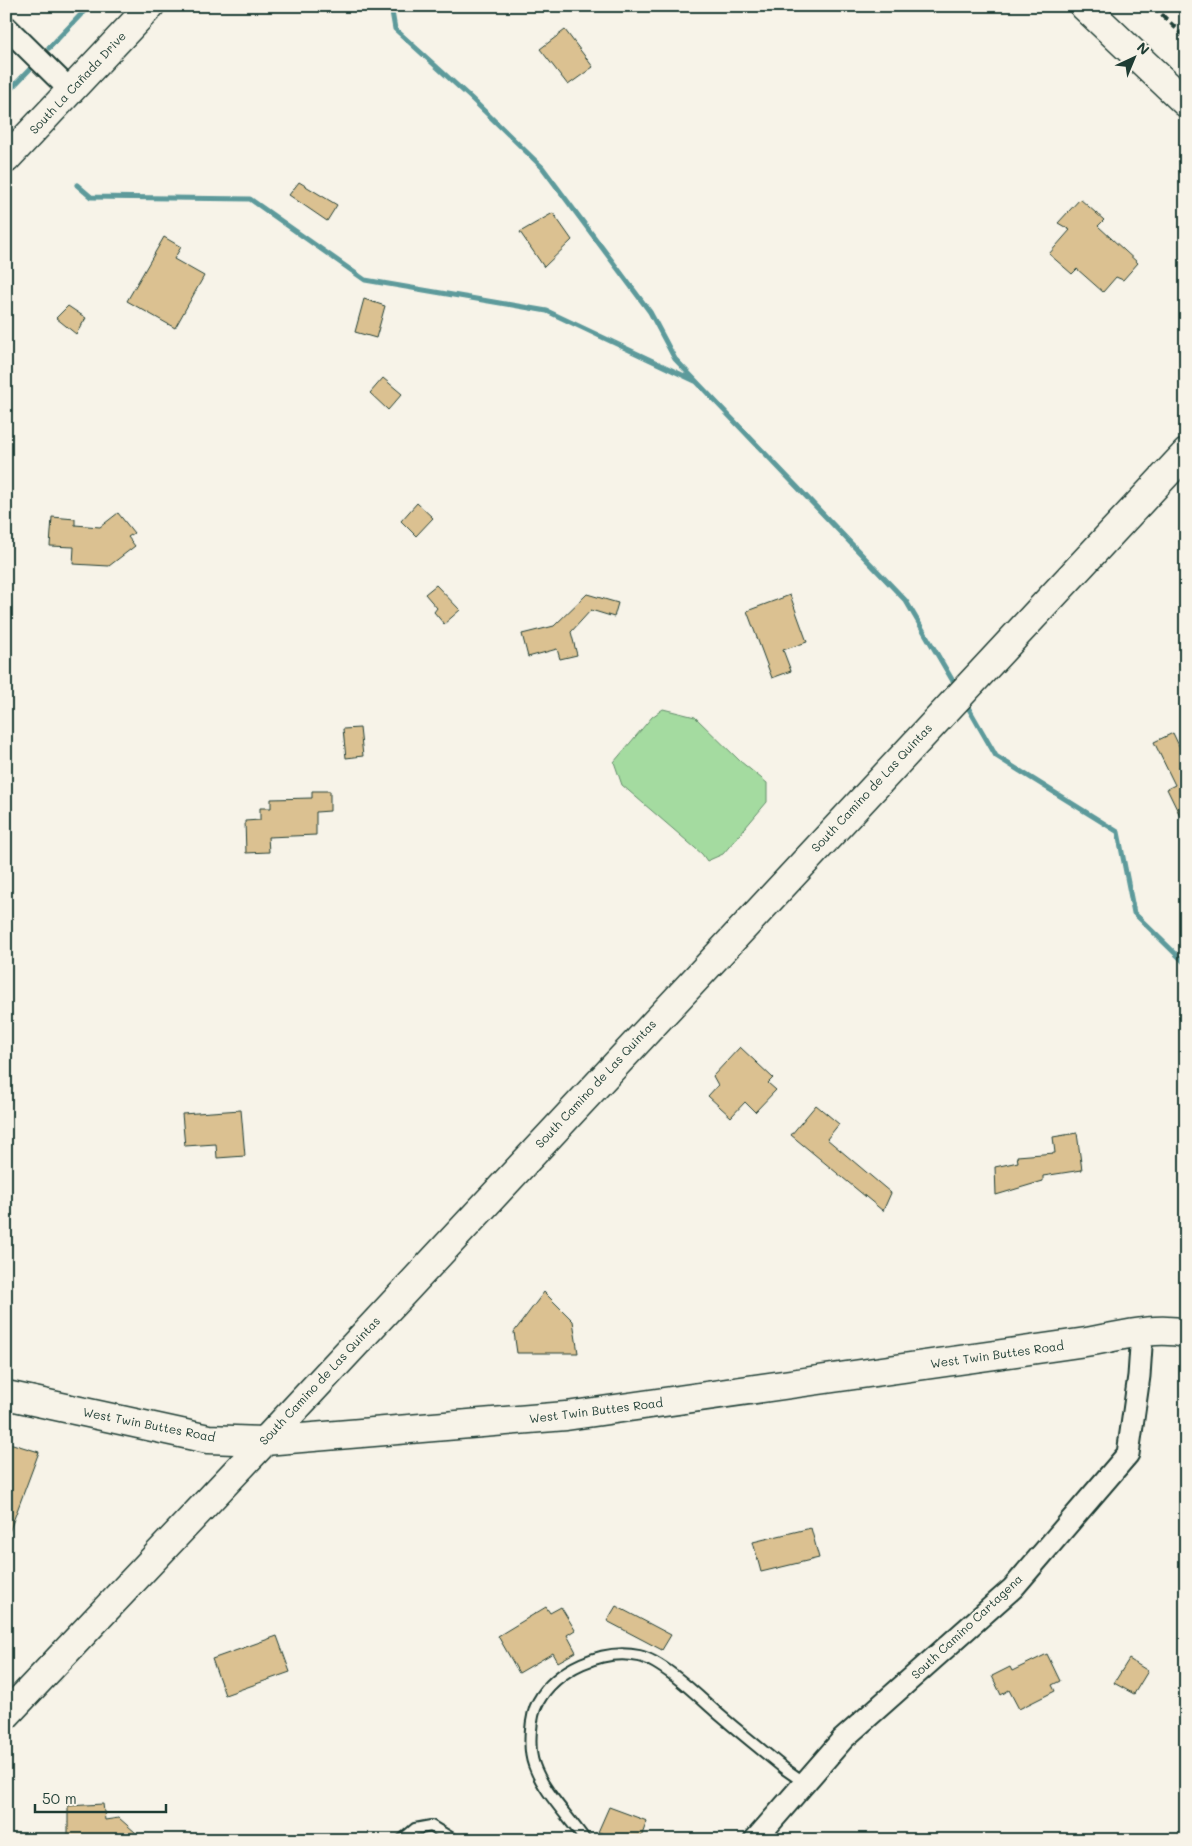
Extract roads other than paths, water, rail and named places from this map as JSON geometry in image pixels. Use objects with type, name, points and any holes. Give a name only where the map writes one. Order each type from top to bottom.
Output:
[{"type":"street","name":"South La Cañada Drive","points":[[6,159],[150,6]]},
{"type":"street","points":[[1084,6],[1186,103]]},
{"type":"street","points":[[6,27],[71,91]]},
{"type":"street","name":"South Camino de Las Quintas","points":[[6,1715],[265,1441],[1186,453]]},
{"type":"street","name":"West Twin Buttes Road","points":[[6,1395],[208,1439],[265,1441],[566,1416],[1086,1342],[1142,1332],[1177,1331],[1186,1333]]},
{"type":"street","name":"South Camino Cartagena","points":[[755,1840],[843,1739],[1013,1588],[1128,1454],[1139,1376],[1142,1332]]},
{"type":"lane","points":[[585,1840],[546,1788],[534,1765],[531,1748],[531,1728],[537,1703],[550,1686],[566,1672],[593,1659],[616,1655],[640,1656],[666,1670],[785,1769],[805,1783]]},
{"type":"lane","points":[[402,1840],[415,1829],[431,1826],[454,1840]]},
{"type":"waterway","points":[[49,48],[89,6]]},
{"type":"waterway","points":[[391,6],[395,29],[471,98],[542,167],[650,312],[675,359],[906,601],[957,688]]},
{"type":"waterway","points":[[6,94],[30,69]]},
{"type":"waterway","points":[[77,185],[91,197],[250,199],[365,280],[547,311],[695,381]]},
{"type":"waterway","points":[[965,702],[996,756],[1118,832],[1134,913],[1186,964]]},
{"type":"railway","points":[[1153,6],[1186,38]]}]
